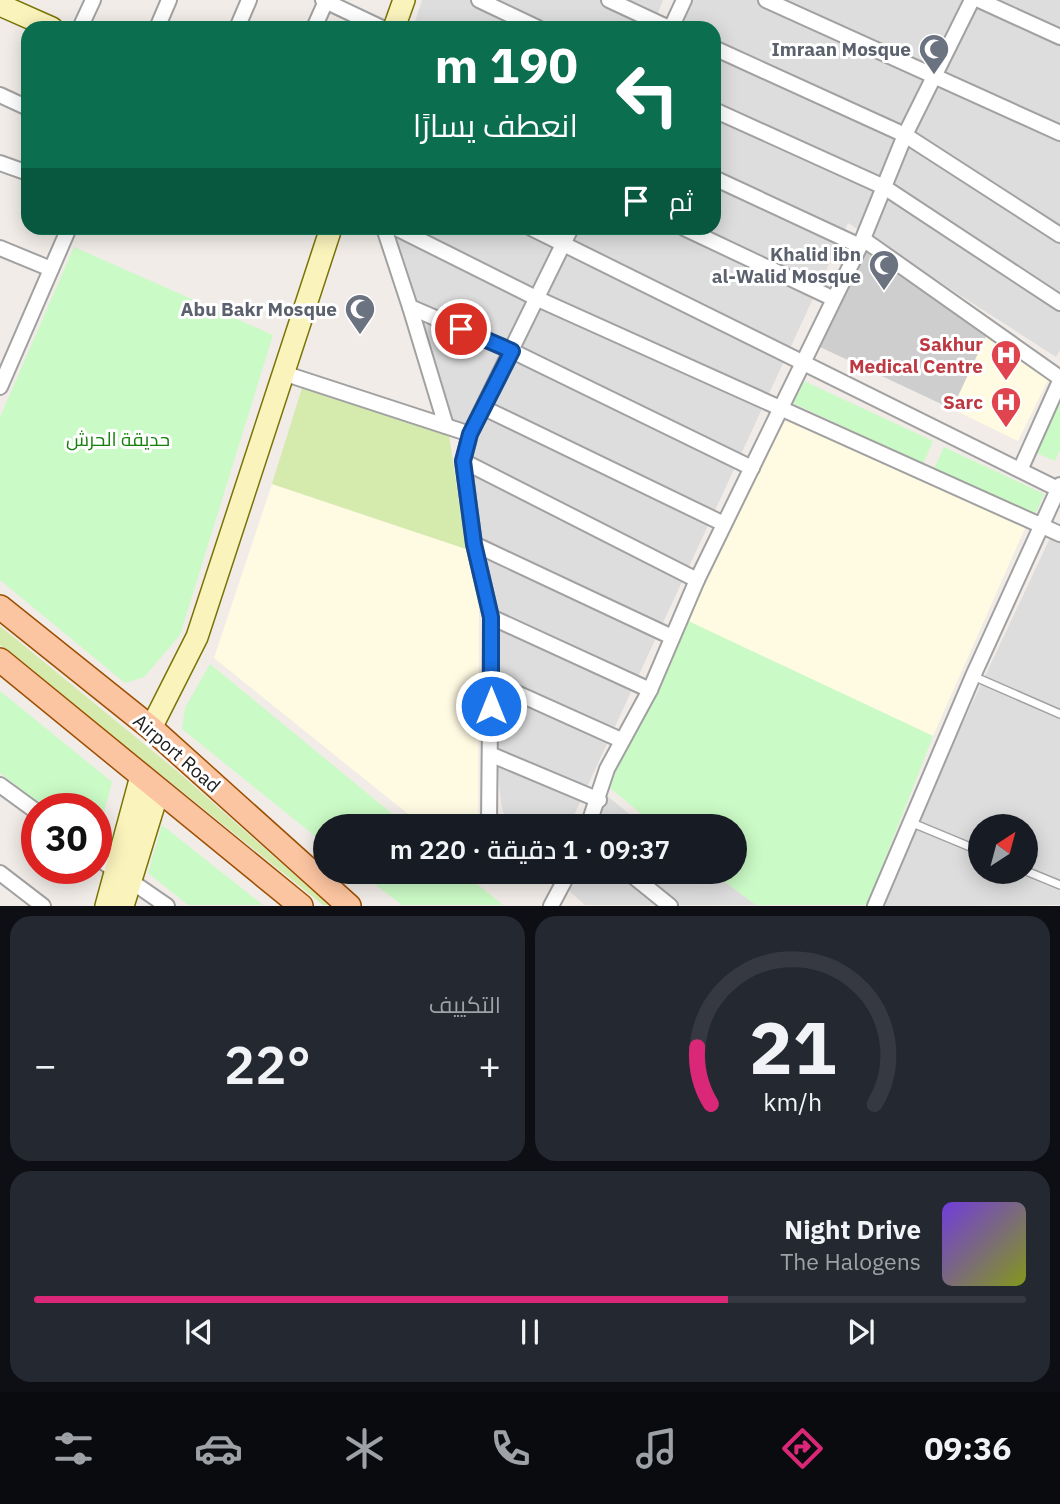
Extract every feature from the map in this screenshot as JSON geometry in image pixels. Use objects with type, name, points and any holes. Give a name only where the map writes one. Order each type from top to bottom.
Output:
[{"type":"main road","points":[[396,21],[404,0]]},
{"type":"main road","points":[[10,5],[39,21]]},
{"type":"main road","points":[[150,728],[197,637],[329,235]]},
{"type":"main road","name":"Airport Road","points":[[0,607],[150,728],[349,905]]},
{"type":"main road","name":"Airport Road","points":[[0,660],[159,792],[302,905]]},
{"type":"main road","points":[[123,905],[123,876],[141,776]]},
{"type":"main road","points":[[106,905],[123,876],[159,792]]},
{"type":"street","points":[[83,21],[93,0]]},
{"type":"street","points":[[160,21],[169,0]]},
{"type":"street","points":[[240,21],[249,0]]},
{"type":"street","points":[[480,0],[524,21]]},
{"type":"street","points":[[609,0],[655,21]]},
{"type":"street","points":[[674,21],[684,0]]},
{"type":"street","points":[[766,0],[1060,133]]},
{"type":"street","points":[[593,814],[607,769],[650,690],[697,580],[861,243],[905,135],[972,0]]},
{"type":"street","points":[[979,0],[1060,37]]},
{"type":"street","points":[[317,21],[324,1],[367,21]]},
{"type":"street","points":[[721,51],[905,135],[1060,235]]},
{"type":"street","points":[[0,95],[21,105]]},
{"type":"street","points":[[721,113],[884,187],[1060,303]]},
{"type":"street","points":[[0,163],[21,170]]},
{"type":"street","points":[[721,181],[861,243],[1060,380],[1020,468]]},
{"type":"street","points":[[0,387],[66,235]]},
{"type":"street","points":[[386,235],[446,426]]},
{"type":"street","points":[[410,235],[538,299],[1060,534]]},
{"type":"street","points":[[546,235],[1059,488],[1044,527],[973,676],[875,905]]},
{"type":"street","points":[[489,814],[491,617],[474,544],[463,461],[470,434],[538,299],[566,235]]},
{"type":"street","points":[[699,235],[832,298]]},
{"type":"street","points":[[1,250],[51,269]]},
{"type":"street","points":[[410,307],[512,351],[752,468]]},
{"type":"street","points":[[283,373],[470,434]]},
{"type":"street","points":[[484,408],[724,524]]},
{"type":"street","points":[[463,461],[697,580]]},
{"type":"street","points":[[474,544],[672,637]]},
{"type":"street","points":[[491,617],[650,690]]},
{"type":"street","points":[[490,681],[621,740]]},
{"type":"street","points":[[492,755],[598,800]]},
{"type":"street","points":[[0,785],[21,800]]},
{"type":"street","points":[[112,868],[167,905]]},
{"type":"street","points":[[0,873],[43,905]]},
{"type":"street","points":[[551,905],[562,884]]},
{"type":"street","points":[[643,884],[670,905]]},
{"type":"lane","points":[[973,676],[1060,713]]},
{"type":"lane","points":[[909,822],[968,847]]},
{"type":"lane","points":[[1038,876],[1060,885]]},
{"type":"shaded area","points":[[422,0],[663,0],[655,21],[415,21]]},
{"type":"shaded area","points":[[681,0],[1060,0],[1060,350],[1056,357],[848,223],[575,814],[504,814],[469,459],[573,235],[721,235],[721,21],[671,21]]},
{"type":"shaded area","points":[[393,235],[568,235],[473,440],[441,427]]},
{"type":"shaded area","name":"Khalid ibn al-Walid Mosque","points":[[863,250],[987,334],[952,409],[820,347]]},
{"type":"shaded area","name":"Sakhur Medical Centre","points":[[987,334],[1052,372],[1018,441],[952,409]]},
{"type":"shaded area","points":[[787,416],[1026,526],[933,736],[686,620]]},
{"type":"shaded area","points":[[272,484],[466,549],[479,608],[478,814],[408,814],[214,658]]},
{"type":"shaded area","points":[[1051,536],[1060,540],[1060,905],[880,906],[912,831]]},
{"type":"shaded area","points":[[606,795],[629,814],[598,814]]},
{"type":"shaded area","points":[[569,884],[728,884],[756,905],[585,905],[567,889]]},
{"type":"green space","name":"حديقة الحرش","points":[[74,247],[273,335],[180,635],[144,677],[125,683],[0,580],[0,417]]},
{"type":"green space","points":[[804,381],[933,441],[923,464],[793,403]]},
{"type":"green space","points":[[302,388],[449,435],[466,549],[272,484]]},
{"type":"green space","points":[[1060,390],[1060,449],[1055,461],[1032,451]]},
{"type":"green space","points":[[944,447],[1044,494],[1035,515],[934,469]]},
{"type":"green space","points":[[686,620],[933,736],[867,905],[756,905],[728,884],[747,884],[747,814],[642,814],[609,787]]},
{"type":"green space","points":[[0,626],[177,771],[329,905],[323,905],[0,645]]},
{"type":"green space","points":[[210,664],[392,814],[313,814],[313,834],[182,729],[185,708]]},
{"type":"green space","points":[[0,691],[112,782],[109,793],[26,793],[0,773]]},
{"type":"green space","points":[[162,825],[263,905],[188,905],[148,873]]},
{"type":"green space","points":[[375,884],[477,884],[503,905],[402,905]]},
{"type":"place","name":"Imraan Mosque","points":[[934,76]]},
{"type":"place","name":"Khalid ibn al-Walid Mosque","points":[[884,292]]},
{"type":"place","name":"Abu Bakr Mosque","points":[[360,336]]},
{"type":"place","name":"Sakhur Medical Centre","points":[[1006,382]]},
{"type":"place","name":"Sarc","points":[[1006,429]]},
{"type":"route","points":[[461,329],[512,351],[470,434],[463,461],[474,544],[491,617],[491,706]]}]
